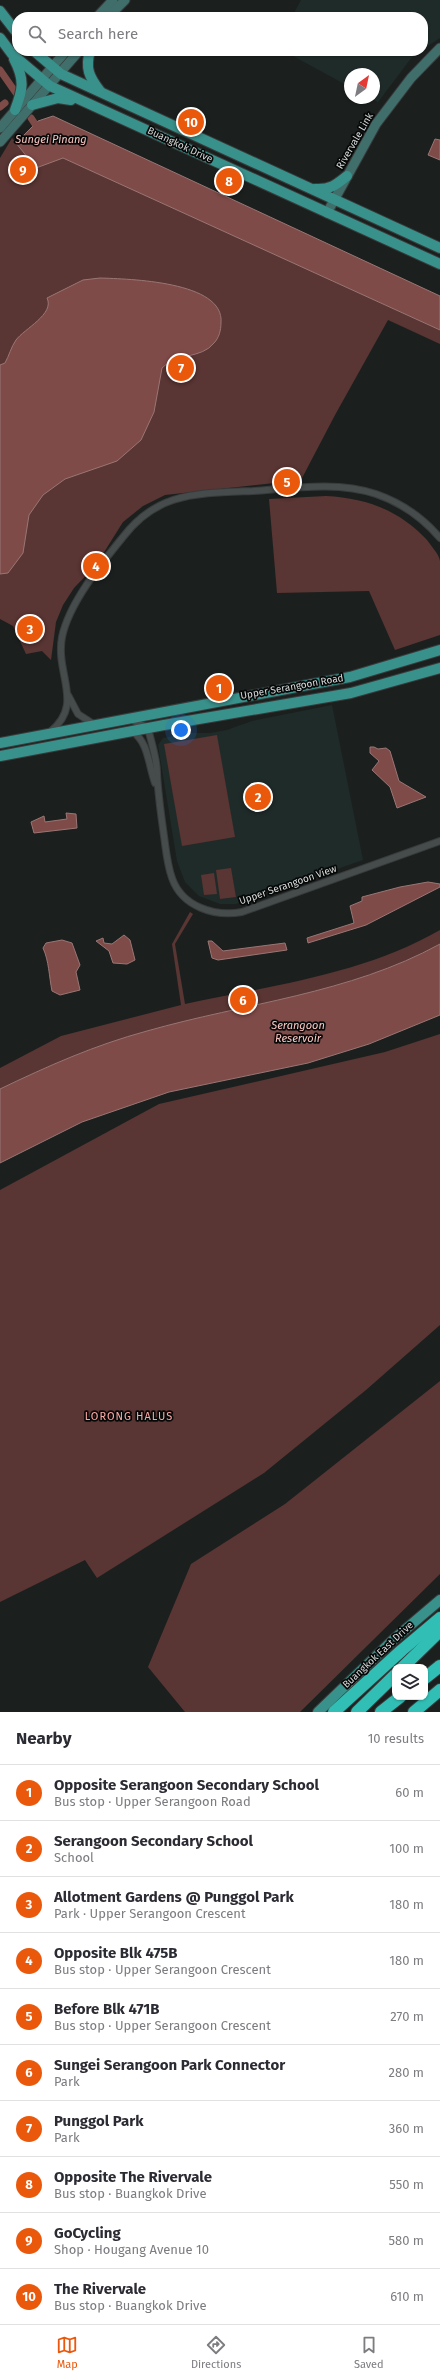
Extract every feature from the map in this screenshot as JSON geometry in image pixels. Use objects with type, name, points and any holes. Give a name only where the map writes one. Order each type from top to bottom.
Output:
[{"type":"highway","points":[[334,1712],[402,1650],[440,1618]]},
{"type":"highway","points":[[406,1664],[440,1631]]},
{"type":"highway","points":[[428,1676],[440,1666]]},
{"type":"highway","points":[[357,1712],[392,1678]]},
{"type":"highway","points":[[414,1712],[440,1690]]},
{"type":"highway","points":[[381,1712],[396,1700]]},
{"type":"main road","points":[[102,12],[113,0]]},
{"type":"main road","points":[[113,12],[125,0]]},
{"type":"main road","points":[[0,12],[12,27]]},
{"type":"main road","name":"Buangkok Drive","points":[[0,38],[12,54]]},
{"type":"main road","name":"Rivervale Link","points":[[327,213],[376,124],[392,101],[439,49]]},
{"type":"main road","points":[[13,56],[23,82],[22,93],[14,110]]},
{"type":"main road","name":"Buangkok Drive","points":[[14,56],[46,83],[440,264]]},
{"type":"main road","name":"Buangkok Drive","points":[[39,56],[61,74],[440,248]]},
{"type":"main road","points":[[0,142],[32,105],[46,83],[52,68],[62,56]]},
{"type":"main road","points":[[0,128],[14,110],[46,83],[61,74],[75,56]]},
{"type":"main road","points":[[89,56],[87,68],[90,79],[102,93]]},
{"type":"main road","points":[[32,105],[58,98],[87,103]]},
{"type":"main road","points":[[309,189],[327,190],[334,187],[347,176]]},
{"type":"main road","name":"Upper Serangoon Road","points":[[0,742],[350,677],[440,650]]},
{"type":"main road","name":"Upper Serangoon Road","points":[[0,756],[148,728],[351,693],[440,668]]},
{"type":"main road","name":"Buangkok East Drive","points":[[318,1712],[393,1640],[440,1600]]},
{"type":"street","points":[[49,733],[65,717],[68,710],[68,695],[60,650],[69,616],[74,605],[133,525],[160,505],[187,496],[218,493],[309,488],[358,490],[376,494],[409,510],[421,518],[440,538]]},
{"type":"street","points":[[68,695],[78,714],[88,722],[97,725]]},
{"type":"street","points":[[127,718],[148,728]]},
{"type":"street","name":"Upper Serangoon View","points":[[148,728],[157,772],[156,786]]},
{"type":"street","name":"Upper Serangoon View","points":[[132,731],[141,737],[145,743],[156,786],[167,862],[172,880],[182,896],[206,911],[214,913],[234,913],[254,908],[440,841]]},
{"type":"shaded area","points":[[301,0],[440,0],[440,38],[428,46],[428,12],[295,12]]},
{"type":"shaded area","points":[[293,56],[413,56],[380,99],[380,68],[344,68],[344,84]]},
{"type":"shaded area","points":[[12,138],[36,168],[63,157],[440,330],[440,344],[388,320],[301,480],[165,495],[143,506],[123,522],[96,565],[74,588],[63,605],[56,622],[51,660],[42,651],[26,654],[13,626],[0,619],[0,158]]},
{"type":"shaded area","points":[[326,496],[341,497],[368,503],[393,513],[427,540],[437,553],[440,561],[440,635],[395,650],[369,591],[277,593],[269,499]]},
{"type":"shaded area","points":[[332,705],[363,860],[236,904],[220,904],[199,896],[185,882],[177,861],[158,745],[163,738],[190,733],[210,733],[227,730],[252,721]]},
{"type":"shaded area","points":[[217,735],[235,837],[182,846],[164,744]]},
{"type":"shaded area","points":[[231,868],[236,897],[220,899],[216,870]]},
{"type":"shaded area","points":[[214,873],[217,894],[204,895],[201,875]]},
{"type":"shaded area","points":[[190,912],[193,914],[175,944],[185,1004],[316,977],[348,968],[380,958],[411,945],[440,930],[440,944],[405,961],[370,975],[296,996],[184,1021],[90,1049],[0,1089],[0,1068],[61,1036],[181,1005],[172,944]]},
{"type":"shaded area","points":[[440,1034],[440,1325],[366,1390],[264,1473],[97,1578],[85,1560],[0,1602],[0,1190],[159,1104],[385,1052]]},
{"type":"shaded area","points":[[440,1381],[440,1574],[300,1712],[185,1712],[148,1667],[191,1564],[285,1504]]},
{"type":"water","name":"Sungei Pinang","points":[[53,116],[440,296],[440,330],[63,158],[36,168],[16,143],[38,121]]},
{"type":"water","points":[[435,139],[440,140],[440,160],[428,155]]},
{"type":"water","points":[[100,278],[172,285],[208,298],[218,309],[221,323],[219,334],[216,341],[203,352],[174,360],[167,363],[162,368],[154,412],[141,440],[117,461],[65,479],[43,495],[29,515],[23,553],[8,573],[0,574],[0,365],[5,363],[16,340],[38,321],[47,310],[47,298],[83,280]]},
{"type":"water","points":[[370,747],[378,749],[386,748],[390,751],[399,781],[426,797],[397,808],[390,787],[372,770],[379,761],[370,753]]},
{"type":"water","points":[[66,813],[76,814],[77,828],[34,833],[31,822],[44,816],[45,822],[67,819]]},
{"type":"water","points":[[428,882],[440,884],[440,887],[366,925],[308,943],[307,938],[354,923],[350,906],[362,901],[362,897],[400,887]]},
{"type":"water","points":[[124,935],[130,940],[135,960],[127,964],[113,963],[109,951],[96,941],[103,938],[104,943],[112,944]]},
{"type":"water","points":[[62,940],[72,943],[80,965],[76,972],[80,990],[60,995],[52,991],[48,963],[43,948],[46,943]]},
{"type":"water","points":[[208,941],[212,941],[223,951],[285,943],[287,950],[218,960],[212,958]]},
{"type":"water","name":"Serangoon Reservoir","points":[[440,944],[440,1015],[369,1044],[308,1063],[169,1092],[82,1122],[0,1163],[0,1089],[90,1049],[184,1021],[296,996],[370,975],[405,961]]},
{"type":"waterway","points":[[0,70],[16,93]]},
{"type":"waterway","points":[[0,107],[5,103]]},
{"type":"waterway","points":[[31,118],[35,124]]},
{"type":"place","name":"The Rivervale","points":[[191,122]]},
{"type":"place","name":"GoCycling","points":[[23,170]]},
{"type":"place","name":"Opposite The Rivervale","points":[[229,181]]},
{"type":"place","name":"Punggol Park","points":[[181,368]]},
{"type":"place","name":"Before Blk 471B","points":[[287,482]]},
{"type":"place","name":"Opposite Blk 475B","points":[[96,566]]},
{"type":"place","name":"Allotment Gardens @ Punggol Park","points":[[30,629]]},
{"type":"place","name":"Opposite Serangoon Secondary School","points":[[219,688]]},
{"type":"place","name":"Serangoon Secondary School","points":[[258,797]]},
{"type":"place","name":"Sungei Serangoon Park Connector","points":[[243,1000]]},
{"type":"district","name":"LORONG HALUS","points":[[129,1416]]}]
